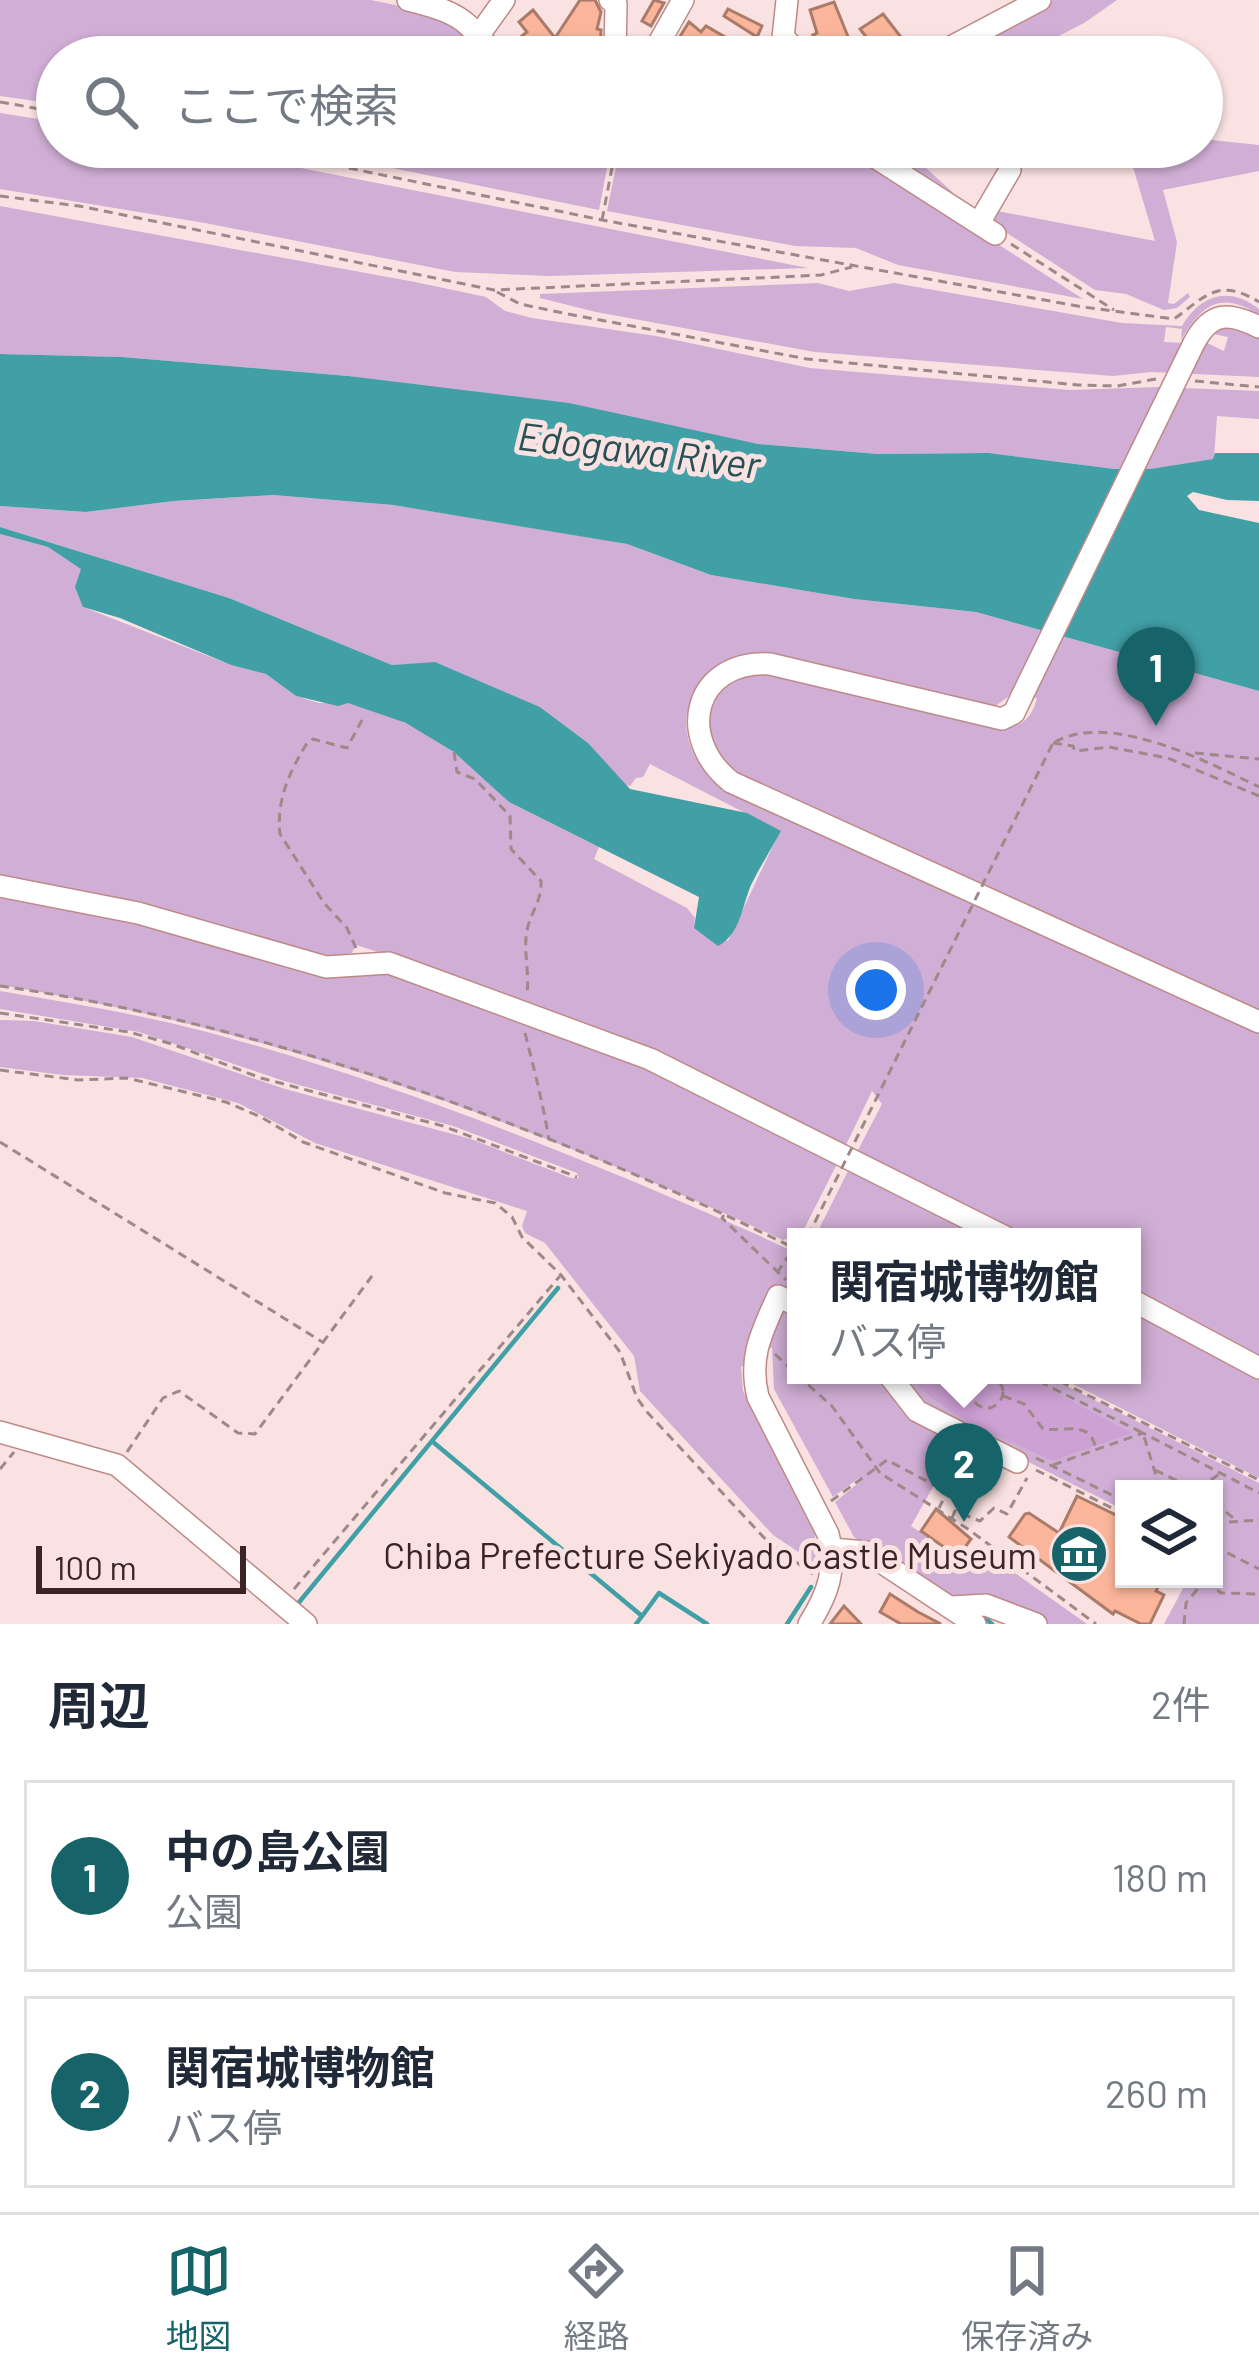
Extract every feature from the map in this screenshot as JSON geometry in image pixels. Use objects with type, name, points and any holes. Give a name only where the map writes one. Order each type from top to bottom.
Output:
[{"type":"street","points":[[408,0],[450,10],[479,35],[504,0]]},
{"type":"street","points":[[610,0],[616,4],[615,36]]},
{"type":"street","points":[[663,36],[683,0]]},
{"type":"street","points":[[785,36],[788,0]]},
{"type":"street","points":[[972,36],[1040,0]]},
{"type":"street","points":[[892,168],[987,228],[1010,170]]},
{"type":"street","points":[[1259,327],[1237,316],[1222,315],[1210,320],[1194,343],[1014,713],[1002,719],[752,663],[724,675],[710,688],[698,718],[702,751],[731,782],[1259,1022]]},
{"type":"street","points":[[0,886],[138,913],[326,967],[389,963],[650,1059],[987,1228]]},
{"type":"street","points":[[787,1299],[754,1349],[754,1384],[832,1550],[829,1586],[809,1624]]},
{"type":"street","points":[[1141,1305],[1259,1368]]},
{"type":"street","points":[[896,1384],[917,1411],[1023,1470]]},
{"type":"street","points":[[0,1432],[116,1465],[306,1624]]},
{"type":"street","points":[[832,1550],[866,1552],[975,1624]]},
{"type":"street","points":[[952,1607],[986,1605],[1036,1624]]},
{"type":"path","points":[[0,102],[36,108]]},
{"type":"path","points":[[348,168],[602,220],[1116,311],[1174,319],[1190,304],[1219,290],[1244,293],[1259,302]]},
{"type":"path","points":[[602,220],[612,168]]},
{"type":"path","points":[[0,196],[79,206],[494,290],[821,275],[857,266]]},
{"type":"path","points":[[987,228],[1116,311]]},
{"type":"path","points":[[494,290],[520,304],[807,359],[1078,385],[1171,380]]},
{"type":"path","points":[[1191,381],[1259,387]]},
{"type":"path","points":[[362,720],[347,748],[313,739],[307,743],[279,801],[278,822],[280,834],[324,903],[347,928],[363,964]]},
{"type":"path","points":[[811,1228],[1053,743],[1073,734],[1118,735],[1192,753],[1259,759]]},
{"type":"path","points":[[1053,743],[1073,746],[1076,752],[1109,747],[1168,758],[1259,796]]},
{"type":"path","points":[[454,752],[457,772],[475,779],[510,816],[511,849],[542,880],[539,904],[528,924],[523,960],[529,988],[523,1012],[538,1088],[545,1101],[549,1140]]},
{"type":"path","points":[[1192,753],[1259,787]]},
{"type":"path","points":[[0,986],[204,1027],[406,1088],[549,1140],[787,1245]]},
{"type":"path","points":[[0,1013],[172,1044],[261,1078],[442,1126],[577,1177]]},
{"type":"path","points":[[0,1070],[78,1080],[127,1078],[226,1102],[303,1142],[445,1193],[495,1203],[512,1217],[522,1237],[541,1251],[620,1352],[646,1412],[769,1543],[829,1586]]},
{"type":"path","points":[[0,1142],[324,1343]]},
{"type":"path","points":[[725,1214],[722,1218],[776,1273],[787,1292]]},
{"type":"path","points":[[776,1273],[787,1258]]},
{"type":"path","points":[[282,1604],[561,1275]]},
{"type":"path","points":[[116,1465],[169,1393],[186,1394],[238,1433],[255,1434],[373,1276]]},
{"type":"path","points":[[771,1347],[787,1365]]},
{"type":"path","points":[[806,1384],[832,1406],[876,1468],[1096,1624]]},
{"type":"path","points":[[953,1384],[972,1390]]},
{"type":"path","points":[[972,1390],[976,1384]]},
{"type":"path","points":[[972,1390],[977,1404],[987,1408],[1003,1396],[1001,1384]]},
{"type":"path","points":[[1044,1384],[1259,1493]]},
{"type":"path","points":[[1065,1384],[1259,1480]]},
{"type":"path","points":[[1003,1396],[1024,1404],[1042,1429],[1085,1430],[1092,1435],[1096,1450]]},
{"type":"path","points":[[1052,1466],[1143,1433]]},
{"type":"path","points":[[1143,1433],[1157,1480]]},
{"type":"path","points":[[830,1502],[887,1460],[934,1485],[955,1440]]},
{"type":"path","points":[[1154,1469],[1178,1480]]},
{"type":"path","points":[[952,1518],[955,1511],[980,1521],[994,1508],[1006,1514],[1023,1470],[1115,1510]]},
{"type":"path","points":[[1210,1480],[1221,1473]]},
{"type":"path","points":[[937,1479],[950,1486],[938,1510]]},
{"type":"path","points":[[1223,1510],[1238,1522]]},
{"type":"path","points":[[1223,1523],[1259,1520]]},
{"type":"path","points":[[1223,1551],[1259,1569]]},
{"type":"path","points":[[1184,1624],[1186,1604],[1199,1588]]},
{"type":"path","points":[[1216,1588],[1221,1593],[1259,1594]]},
{"type":"shaded area","points":[[0,0],[371,0],[443,15],[466,36],[36,36],[36,101],[0,96]]},
{"type":"shaded area","points":[[1053,0],[1117,0],[1059,36],[985,36]]},
{"type":"shaded area","points":[[0,113],[36,119],[36,168],[301,168],[808,268],[550,276],[455,272],[0,189]]},
{"type":"shaded area","points":[[1223,141],[1259,145],[1259,171],[1163,190],[1177,242],[1168,303],[1188,293],[1190,297],[1177,308],[1164,310],[1126,294],[1095,290],[999,228],[993,219],[997,211],[1155,241],[1133,168],[1223,168]]},
{"type":"shaded area","points":[[392,168],[607,168],[599,210]]},
{"type":"shaded area","points":[[616,168],[880,168],[1083,299],[898,265],[856,248],[795,246],[607,211]]},
{"type":"shaded area","points":[[904,168],[926,168],[972,210]]},
{"type":"shaded area","points":[[0,206],[415,282],[486,297],[505,311],[532,318],[656,336],[810,368],[1070,390],[1259,391],[1259,419],[1217,416],[1214,459],[1115,469],[989,453],[878,454],[758,444],[348,376],[122,357],[0,354]]},
{"type":"shaded area","points":[[818,283],[849,291],[894,283],[1122,323],[1182,326],[1206,301],[1237,297],[1259,309],[1259,315],[1233,303],[1213,305],[1181,340],[1182,329],[1166,327],[1164,342],[1182,343],[1183,348],[1205,342],[1224,351],[1228,337],[1214,334],[1222,327],[1259,337],[1259,377],[1152,372],[1113,376],[815,352],[540,298],[540,294]]},
{"type":"shaded area","points":[[273,495],[393,505],[549,530],[627,544],[711,575],[854,599],[976,612],[1259,691],[1259,1015],[730,770],[709,736],[712,705],[721,692],[752,675],[773,672],[998,728],[1026,719],[1037,698],[1012,694],[994,707],[754,654],[711,675],[689,706],[686,725],[700,764],[716,784],[1259,1030],[1259,1360],[1141,1298],[1141,1228],[1003,1228],[856,1154],[882,1104],[872,1091],[844,1149],[420,965],[356,945],[352,953],[327,957],[0,883],[0,534],[48,547],[82,569],[83,607],[266,674],[296,696],[319,703],[347,702],[434,737],[509,802],[599,847],[594,859],[687,908],[695,918],[694,928],[728,941],[780,831],[650,764],[643,777],[630,786],[622,784],[588,743],[540,707],[435,663],[392,665],[229,598],[0,527],[0,506],[86,512]]},
{"type":"shaded area","points":[[0,898],[187,932],[347,977],[391,974],[646,1069],[838,1162],[805,1228],[787,1228],[783,1240],[592,1157],[400,1086],[204,1028],[0,985]]},
{"type":"shaded area","points":[[0,991],[181,1026],[348,1074],[555,1150],[787,1249],[787,1384],[1063,1384],[1259,1483],[1259,1624],[1164,1624],[1183,1588],[1223,1588],[1223,1480],[1115,1480],[1115,1505],[965,1430],[911,1526],[933,1541],[931,1546],[940,1553],[945,1548],[959,1558],[1005,1566],[1087,1624],[1046,1624],[992,1603],[943,1597],[854,1537],[835,1502],[862,1480],[833,1497],[774,1389],[772,1347],[741,1367],[743,1391],[814,1529],[819,1566],[773,1535],[640,1391],[634,1356],[545,1243],[525,1233],[522,1226],[527,1211],[315,1143],[238,1103],[142,1078],[0,1067],[0,1020],[132,1037],[285,1089],[471,1139],[571,1178],[579,1178],[577,1173],[453,1126],[284,1081],[139,1032],[0,1009]]},
{"type":"shaded area","points":[[850,1167],[969,1228],[820,1228]]},
{"type":"shaded area","points":[[1141,1315],[1259,1378],[1259,1478],[1073,1384],[1141,1384]]},
{"type":"shaded area","points":[[918,1384],[1039,1384],[1132,1433],[1052,1461],[957,1415]]},
{"type":"water","name":"Edogawa River","points":[[0,354],[122,357],[348,376],[569,403],[758,444],[878,454],[989,453],[1150,469],[1213,459],[1215,453],[1259,453],[1259,501],[1193,492],[1187,496],[1199,510],[1259,523],[1259,691],[976,612],[854,599],[711,575],[627,544],[393,505],[273,495],[86,512],[0,506]]},
{"type":"water","points":[[0,527],[229,598],[392,665],[435,662],[540,707],[588,743],[630,789],[747,813],[781,831],[751,885],[736,927],[718,946],[694,928],[699,897],[509,802],[454,752],[406,723],[348,703],[338,706],[296,696],[266,674],[83,607],[75,587],[81,569],[48,547],[0,534]]},
{"type":"building","points":[[580,0],[595,0],[601,12],[597,29],[601,36],[556,36]]},
{"type":"building","points":[[654,0],[664,3],[651,26],[642,21]]},
{"type":"building","points":[[834,2],[848,36],[814,36],[810,10]]},
{"type":"building","points":[[728,9],[762,26],[755,36],[724,16]]},
{"type":"building","points":[[533,10],[553,36],[522,36],[527,32],[519,22]]},
{"type":"building","points":[[883,14],[900,36],[866,36],[860,29]]},
{"type":"building","points":[[689,22],[701,32],[706,26],[723,36],[680,36]]},
{"type":"building","name":"Chiba Prefecture Sekiyado Castle Museum","points":[[1077,1496],[1115,1515],[1115,1588],[1158,1588],[1164,1595],[1150,1624],[1113,1614],[1009,1537],[1029,1513],[1059,1533]]},
{"type":"building","points":[[936,1509],[971,1539],[958,1557],[921,1531]]},
{"type":"building","points":[[890,1594],[941,1624],[901,1624],[880,1612]]},
{"type":"building","points":[[844,1606],[861,1624],[830,1624]]},
{"type":"waterway","points":[[296,1606],[558,1288]]},
{"type":"waterway","points":[[433,1442],[642,1616],[636,1624]]},
{"type":"waterway","points":[[787,1624],[811,1587]]},
{"type":"waterway","points":[[643,1615],[659,1593],[707,1624]]},
{"type":"waterway","points":[[986,1619],[992,1624]]},
{"type":"place","name":"中の島公園","points":[[1156,726]]},
{"type":"place","name":"関宿城博物館","points":[[964,1522]]},
{"type":"place","name":"Chiba Prefecture Sekiyado Castle Museum","points":[[1079,1554]]}]
